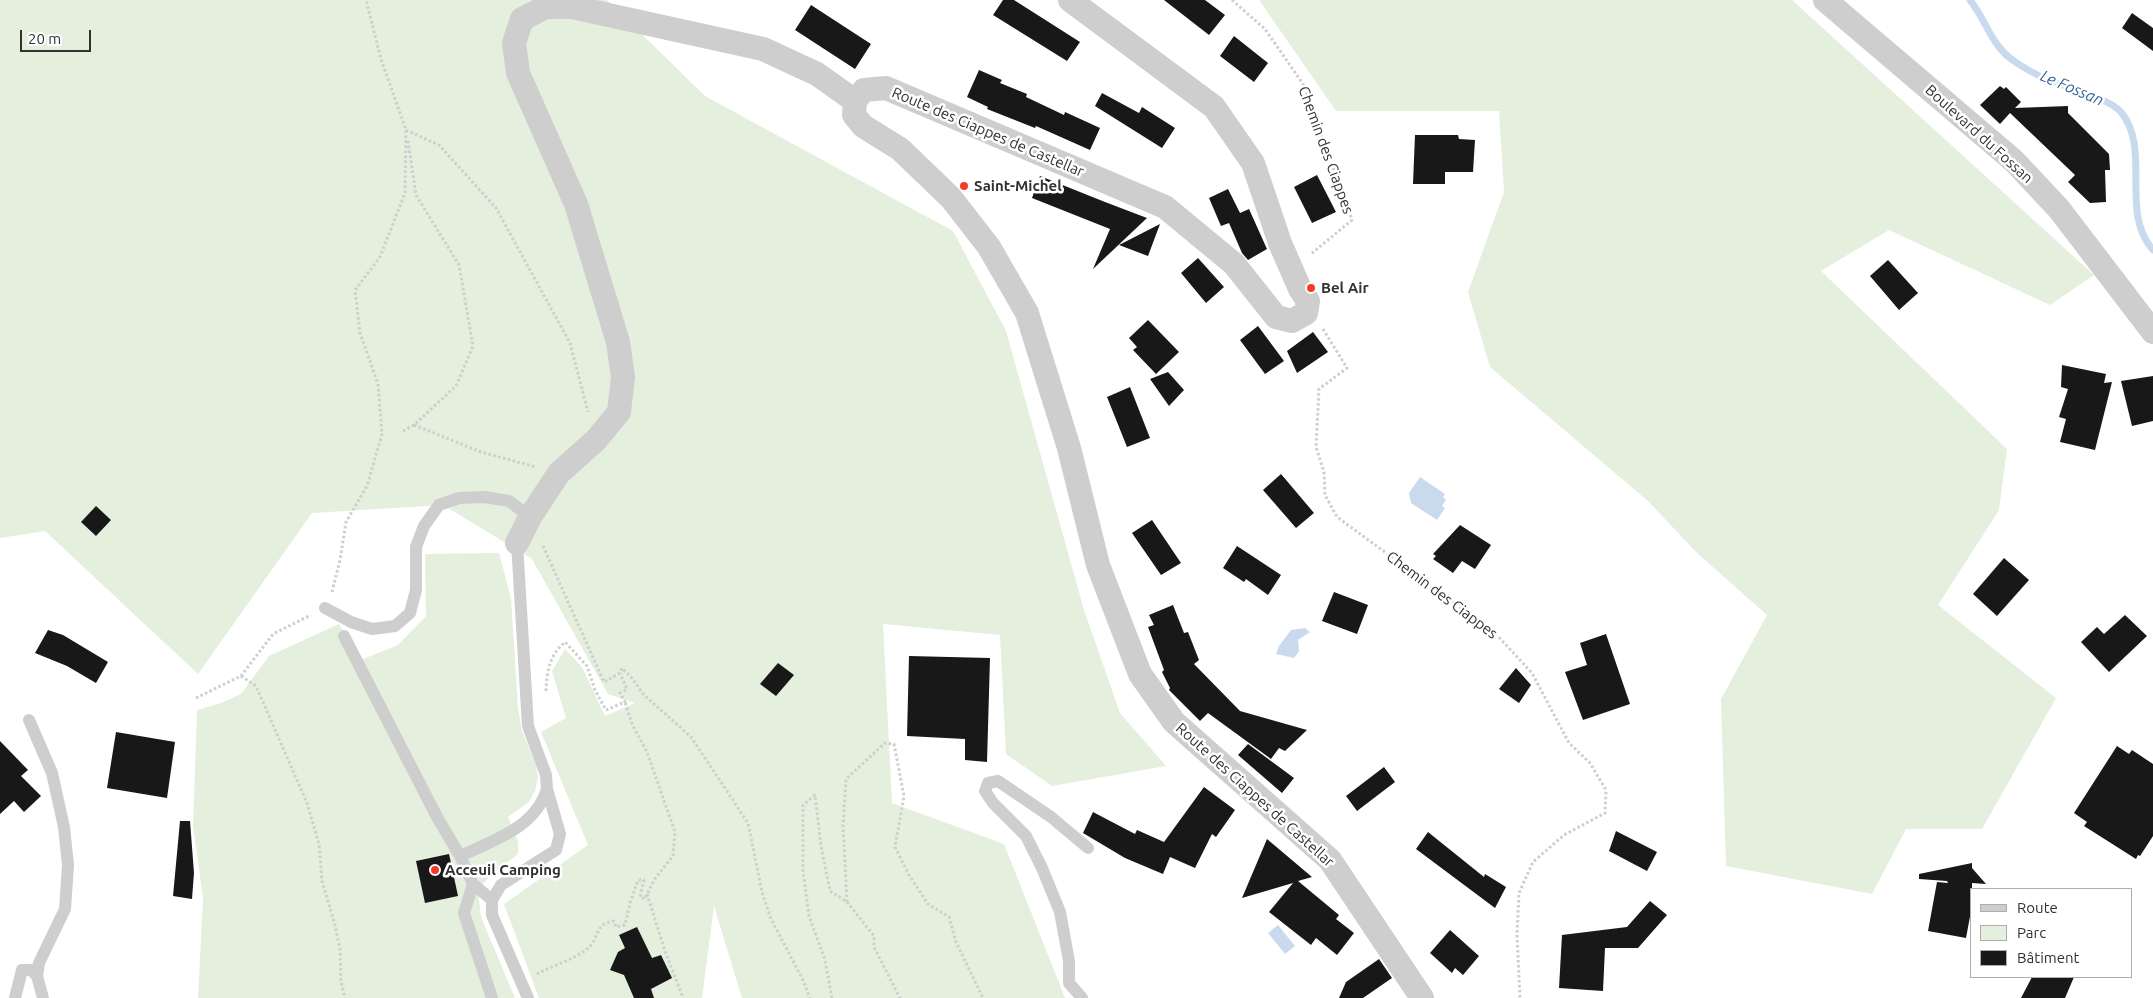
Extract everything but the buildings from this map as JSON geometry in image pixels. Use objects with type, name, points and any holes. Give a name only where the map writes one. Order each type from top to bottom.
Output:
[{"type":"street","name":"Route des Ciappes de Castellar","points":[[1070,0],[1214,107],[1252,163],[1280,244],[1300,289],[1308,301],[1306,313],[1292,321],[1276,316],[1234,264],[1165,207],[886,88],[864,90],[855,101],[854,114],[863,126],[900,149],[952,198],[989,248],[1027,313],[1069,448],[1098,565],[1140,674],[1174,722],[1330,860],[1422,998]]},
{"type":"street","name":"Boulevard du Fossan","points":[[1824,0],[2014,161],[2059,209],[2153,332]]},
{"type":"street","points":[[517,543],[530,517],[559,473],[596,440],[619,412],[623,377],[618,342],[576,204],[518,73],[514,43],[522,19],[546,7],[572,6],[762,49],[817,74],[855,101]]},
{"type":"lane","points":[[326,608],[351,622],[372,629],[395,626],[410,613],[416,590],[416,547],[424,526],[439,505],[459,498],[484,497],[509,502],[530,517]]},
{"type":"lane","points":[[517,543],[528,726],[546,775],[560,834],[556,850],[502,885],[492,900],[492,915],[526,997]]},
{"type":"lane","points":[[344,636],[473,884],[492,900]]},
{"type":"lane","points":[[29,720],[52,772],[64,827],[68,865],[65,909],[39,963],[37,976],[43,998]]},
{"type":"lane","points":[[1082,998],[1069,983],[1068,961],[1060,912],[1042,868],[1026,836],[993,804],[985,791],[988,783],[998,781],[1051,817],[1088,848]]},
{"type":"lane","points":[[460,856],[527,821],[544,802],[548,789]]},
{"type":"lane","points":[[473,884],[464,913],[468,930],[492,998]]},
{"type":"lane","points":[[15,998],[22,970],[31,970],[37,976]]},
{"type":"path","points":[[366,0],[381,58],[406,130],[416,195],[459,265],[473,346],[456,386],[414,425],[403,431]]},
{"type":"path","name":"Chemin des Ciappes","points":[[1232,0],[1266,29],[1303,84],[1352,220],[1311,253],[1313,261]]},
{"type":"path","points":[[406,130],[439,145],[496,208],[570,344],[596,440]]},
{"type":"path","points":[[196,698],[241,676],[273,634],[326,608],[340,560],[346,522],[367,486],[382,434],[378,384],[360,333],[355,290],[380,257],[405,194],[406,130]]},
{"type":"path","name":"Chemin des Ciappes","points":[[1322,327],[1347,368],[1319,389],[1316,448],[1324,472],[1325,495],[1337,516],[1494,632],[1532,673],[1569,743],[1590,763],[1606,790],[1605,813],[1564,835],[1533,862],[1519,893],[1517,935],[1520,998]]},
{"type":"path","points":[[414,425],[481,452],[559,473]]},
{"type":"path","points":[[530,517],[604,682],[620,673],[622,668],[644,695],[691,737],[748,822],[762,892],[772,919],[810,998]]},
{"type":"path","points":[[546,694],[548,667],[556,650],[565,642],[587,666],[595,690],[606,710],[625,702]]},
{"type":"path","points":[[526,997],[531,976],[587,950],[595,939],[600,926],[606,922],[614,921],[616,927],[625,925],[638,880],[644,880],[640,897],[645,899],[654,880],[673,856],[675,832],[647,752],[632,724],[620,693],[627,689],[620,673]]},
{"type":"path","points":[[241,676],[256,686],[307,804],[319,844],[322,881],[340,950],[341,981],[345,998]]},
{"type":"path","points":[[847,902],[843,826],[846,779],[885,743],[894,744],[904,796],[895,847],[909,875],[928,904],[949,917],[956,942],[983,998]]},
{"type":"path","points":[[832,998],[825,960],[809,916],[803,870],[803,806],[816,795],[821,846],[830,891],[847,902],[874,936],[874,947],[900,998]]},
{"type":"path","points":[[647,893],[665,951],[683,998]]},
{"type":"green space","points":[[0,0],[607,0],[705,96],[953,231],[1006,331],[1084,610],[1120,713],[1166,766],[1052,786],[1006,754],[1000,635],[883,624],[892,803],[1004,844],[1065,998],[742,998],[714,906],[702,998],[539,998],[504,904],[588,845],[541,732],[566,718],[552,671],[565,649],[582,667],[605,716],[635,703],[608,694],[532,559],[443,505],[312,513],[198,674],[45,531],[0,538]]},
{"type":"green space","points":[[1259,0],[1792,0],[2094,275],[2050,305],[1889,230],[1821,271],[2007,449],[1999,510],[1938,605],[2056,698],[1982,829],[1906,829],[1872,894],[1726,866],[1721,699],[1767,615],[1697,553],[1648,501],[1490,367],[1468,292],[1504,192],[1499,111],[1336,111]]},
{"type":"green space","points":[[499,553],[511,598],[518,708],[522,731],[536,765],[538,777],[535,791],[529,802],[508,817],[518,841],[518,854],[490,876],[478,890],[481,917],[515,998],[198,998],[203,898],[193,826],[197,710],[221,703],[241,694],[269,656],[339,624],[361,660],[398,645],[426,616],[425,554]]},
{"type":"water","points":[[1420,477],[1445,494],[1443,497],[1446,500],[1442,506],[1445,508],[1437,520],[1411,503],[1409,493]]},
{"type":"water","points":[[1305,628],[1310,632],[1298,640],[1299,651],[1294,658],[1276,654],[1279,646],[1291,630]]},
{"type":"water","points":[[1278,925],[1295,946],[1285,954],[1268,933]]},
{"type":"waterway","name":"Le Fossan","points":[[1970,0],[2000,48],[2014,61],[2048,80],[2107,102],[2121,112],[2130,127],[2134,144],[2138,218],[2143,235],[2153,250]]},
{"type":"place","name":"Saint-Michel","points":[[964,186]]},
{"type":"place","name":"Bel Air","points":[[1311,288]]},
{"type":"place","name":"Acceuil Camping","points":[[435,870]]}]
